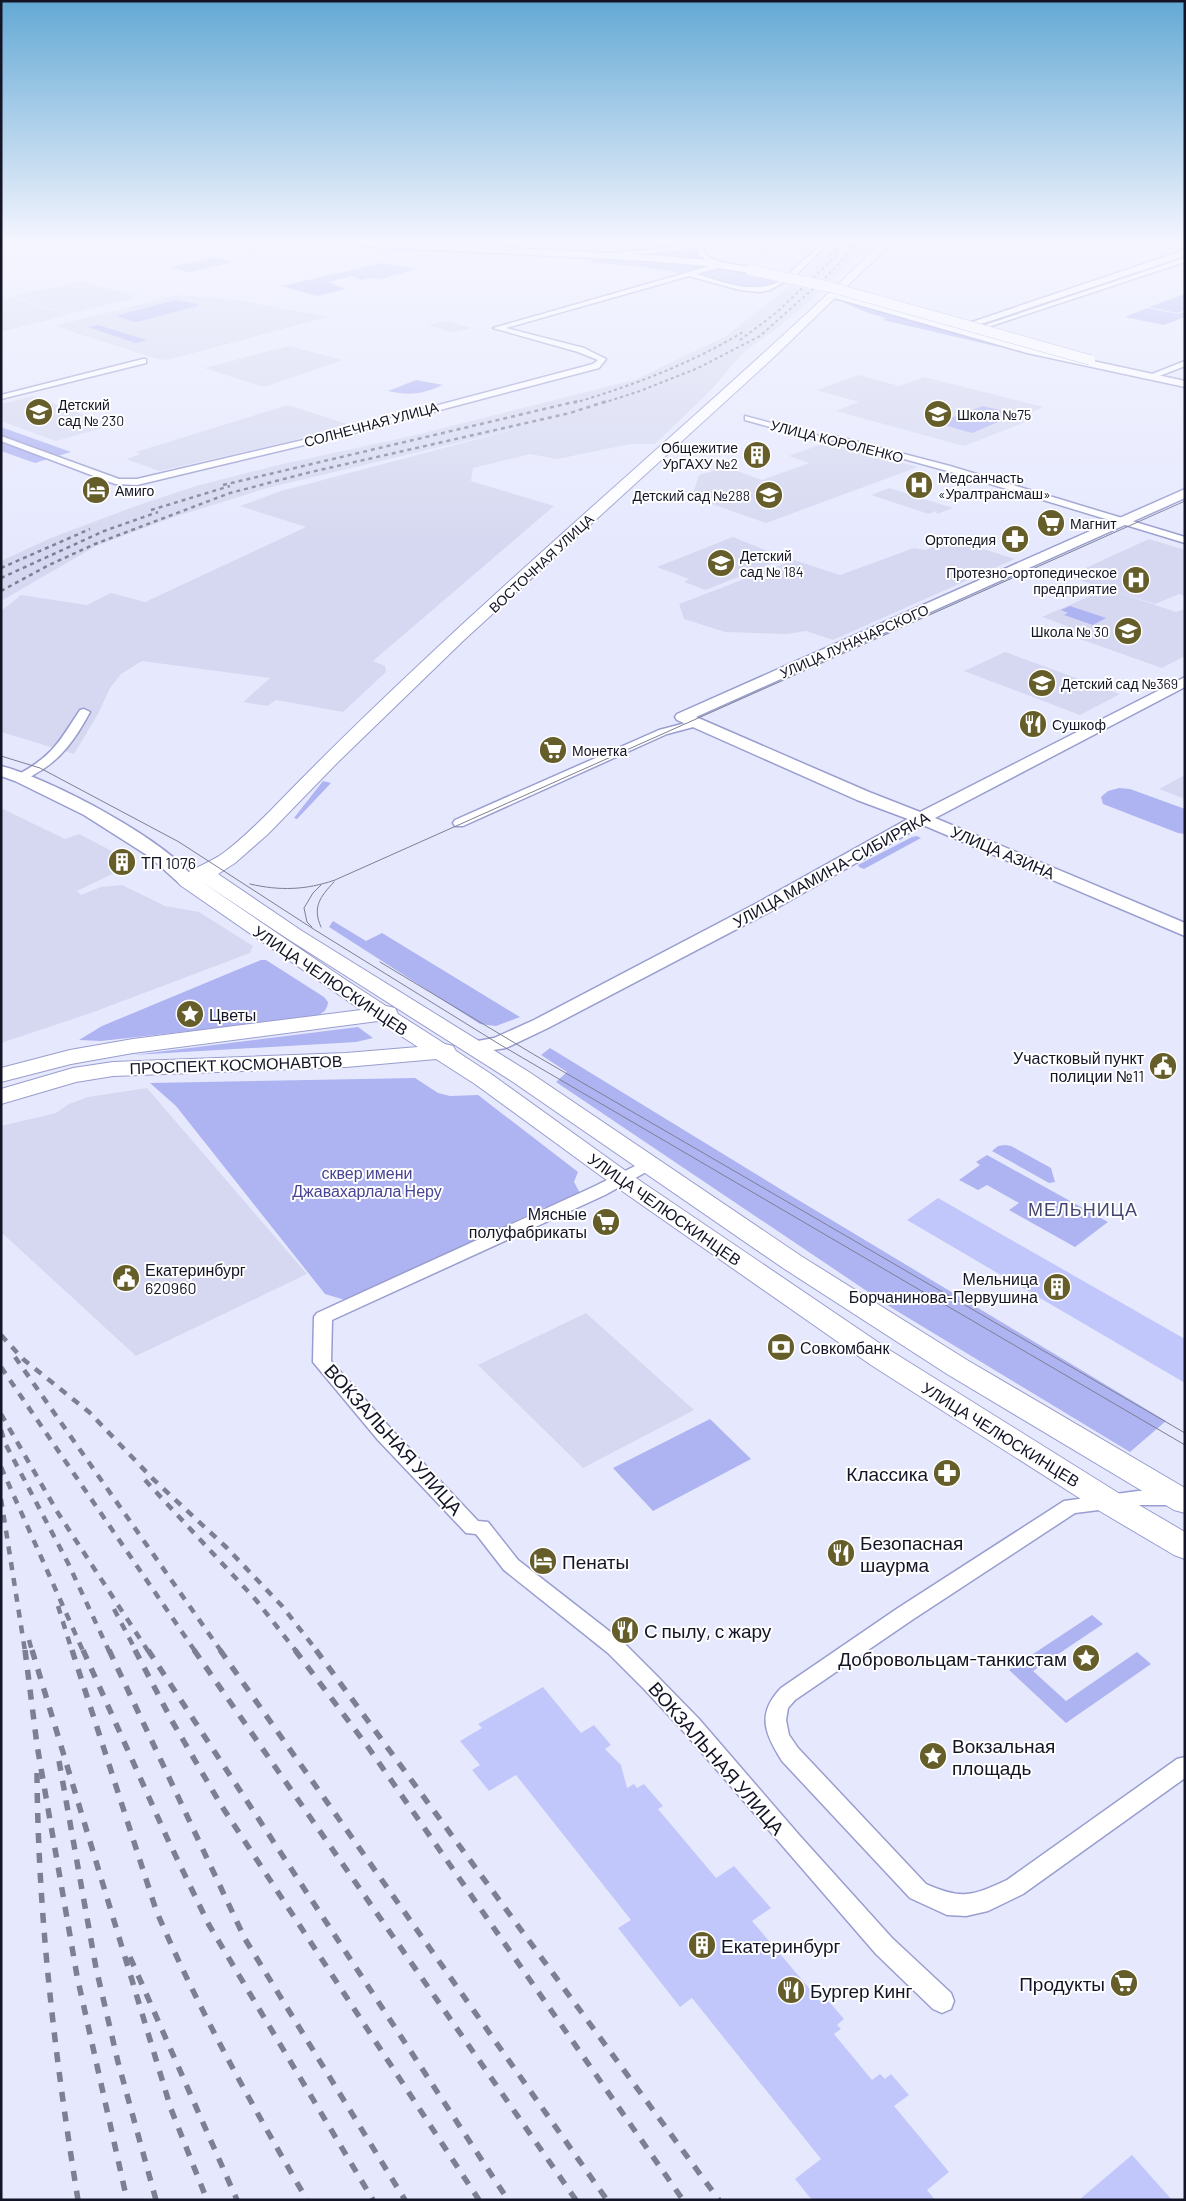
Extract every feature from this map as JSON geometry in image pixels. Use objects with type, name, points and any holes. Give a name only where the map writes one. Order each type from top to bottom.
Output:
[{"type":"main road","name":"ВОСТОЧНАЯ УЛИЦА","points":[[196,878],[224,862],[246,843],[397,696],[784,341]]},
{"type":"main road","points":[[995,341],[1105,369],[1151,376]]},
{"type":"main road","points":[[1021,341],[1185,384]]},
{"type":"main road","points":[[1040,341],[1122,363],[1151,376]]},
{"type":"main road","name":"УЛИЦА ЛУНАЧАРСКОГО","points":[[690,720],[1074,544],[1122,520],[1185,493]]},
{"type":"main road","name":"УЛИЦА ЛУНАЧАРСКОГО","points":[[690,720],[1185,505]]},
{"type":"main road","name":"УЛИЦА МАМИНА-СИБИРЯКА","points":[[474,1047],[499,1044],[541,1024],[766,906],[921,819],[1185,681]]},
{"type":"main road","name":"УЛИЦА АЗИНА","points":[[690,720],[881,803],[1185,930]]},
{"type":"main road","name":"УЛИЦА ЧЕЛЮСКИНЦЕВ","points":[[1,771],[20,777],[90,811],[196,878],[295,935],[474,1047],[792,1262],[948,1362],[1182,1500]]},
{"type":"main road","name":"УЛИЦА ЧЕЛЮСКИНЦЕВ","points":[[196,878],[381,1014],[483,1079],[621,1179],[881,1358],[1109,1502],[1185,1547]]},
{"type":"main road","name":"ПРОСПЕКТ КОСМОНАВТОВ","points":[[1,1076],[70,1057],[133,1046],[416,1010]]},
{"type":"main road","name":"ПРОСПЕКТ КОСМОНАВТОВ","points":[[1,1097],[73,1075],[113,1069],[346,1060],[474,1047]]},
{"type":"street","name":"СОЛНЕЧНАЯ УЛИЦА","points":[[1,438],[118,482],[137,482],[335,435],[596,366],[601,362],[602,359],[581,350],[546,341]]},
{"type":"street","points":[[1,397],[144,361]]},
{"type":"street","points":[[1151,376],[1185,363]]},
{"type":"street","name":"УЛИЦА КОРОЛЕНКО","points":[[748,418],[823,440],[835,438],[947,468],[1185,540]]},
{"type":"street","points":[[20,777],[50,761],[69,740],[84,712]]},
{"type":"street","name":"УЛИЦА ЛУНАЧАРСКОГО","points":[[459,823],[690,720]]},
{"type":"street","points":[[621,1179],[649,1164]]},
{"type":"street","name":"ВОКЗАЛЬНАЯ УЛИЦА","points":[[621,1179],[323,1317],[322,1362],[385,1435],[477,1528],[511,1566],[615,1647],[651,1682],[884,1946],[942,2001]]},
{"type":"street","points":[[1182,1500],[1138,1498],[1071,1506],[905,1614],[788,1694],[776,1708],[776,1730],[783,1745],[796,1763],[918,1891],[946,1904],[966,1905],[988,1900],[1015,1886],[1185,1766]]},
{"type":"shaded area","points":[[100,341],[239,341],[167,360],[154,358]]},
{"type":"shaded area","points":[[716,341],[759,341],[745,351],[709,392],[655,444],[631,444],[557,459],[530,454],[473,468],[471,481],[554,506],[373,661],[385,666],[386,672],[343,712],[276,700],[267,706],[243,702],[270,678],[142,661],[121,674],[110,688],[99,712],[74,754],[1,732],[1,611],[21,595],[87,605],[111,593],[145,602],[306,527],[240,506],[281,491],[519,428],[267,488],[171,518],[96,546],[1,601],[1,561],[51,538],[196,486],[274,466],[416,435],[637,379]]},
{"type":"shaded area","points":[[289,346],[343,360],[264,387],[204,368]]},
{"type":"shaded area","name":"Школа №75","points":[[859,375],[899,386],[924,377],[1044,407],[1018,418],[1028,421],[964,446],[836,411],[859,402],[816,390]]},
{"type":"shaded area","name":"Детский сад № 230","points":[[32,396],[113,425],[56,441],[1,421],[1,404]]},
{"type":"shaded area","points":[[288,405],[347,424],[287,442],[159,471],[126,459],[141,454],[136,452]]},
{"type":"shaded area","points":[[827,442],[918,467],[766,523],[692,497],[699,475],[726,467],[762,480],[809,463],[789,456]]},
{"type":"shaded area","points":[[889,488],[953,508],[937,514],[936,511],[929,514],[871,495]]},
{"type":"shaded area","name":"Детский сад № 184","points":[[733,537],[785,558],[706,590],[684,582],[689,579],[657,567]]},
{"type":"shaded area","points":[[1149,539],[1185,550],[1185,596],[1179,594],[1155,604],[1108,589],[1176,612],[1185,609],[1185,656],[1162,668],[1074,637],[1067,626],[1042,617],[1106,589],[1068,576]]},
{"type":"shaded area","points":[[955,540],[1015,559],[833,640],[806,631],[787,634],[725,632],[684,619],[679,604],[794,560],[840,575],[914,548],[925,550]]},
{"type":"shaded area","name":"Детский сад №369","points":[[1005,652],[1120,694],[1080,715],[964,671]]},
{"type":"shaded area","points":[[1185,775],[1185,799],[1159,789]]},
{"type":"shaded area","points":[[1,808],[65,839],[79,834],[135,863],[77,891],[81,895],[101,887],[122,885],[165,906],[199,912],[253,946],[250,953],[91,1013],[1,1043]]},
{"type":"shaded area","points":[[147,1088],[307,1274],[136,1356],[1,1232],[1,1126],[56,1113],[69,1104],[88,1097]]},
{"type":"shaded area","points":[[586,1313],[694,1410],[583,1468],[478,1365]]},
{"type":"green space","points":[[128,341],[144,341],[135,343]]},
{"type":"green space","points":[[972,341],[989,341],[1004,345],[999,347]]},
{"type":"green space","points":[[416,380],[443,385],[416,393],[388,391]]},
{"type":"green space","points":[[983,406],[1017,414],[972,433],[937,423]]},
{"type":"green space","points":[[1,427],[71,452],[35,463],[1,451]]},
{"type":"green space","points":[[1070,606],[1106,618],[1093,625],[1064,615],[1068,613],[1061,610]]},
{"type":"green space","points":[[323,781],[331,783],[297,819],[294,818]]},
{"type":"green space","points":[[1119,788],[1130,789],[1185,809],[1185,834],[1103,804],[1101,797],[1108,791]]},
{"type":"green space","points":[[917,836],[921,838],[864,869],[859,867],[858,865]]},
{"type":"green space","points":[[333,921],[366,941],[382,933],[520,1017],[496,1026],[480,1024],[329,927]]},
{"type":"green space","points":[[261,960],[266,960],[324,997],[328,1002],[324,1012],[307,1018],[101,1041],[79,1040],[102,1026]]},
{"type":"green space","points":[[358,1027],[373,1038],[356,1042],[133,1055]]},
{"type":"green space","points":[[550,1048],[1166,1421],[1130,1452],[892,1308],[556,1082],[567,1072],[541,1055]]},
{"type":"green space","name":"сквер имени Джавахарлала Неру","points":[[415,1078],[438,1093],[450,1096],[478,1095],[578,1172],[574,1182],[581,1195],[554,1207],[545,1207],[509,1224],[507,1230],[348,1301],[325,1294],[176,1106],[150,1083]]},
{"type":"green space","points":[[998,1146],[1011,1146],[1051,1168],[1055,1182],[1049,1183],[992,1151]]},
{"type":"green space","points":[[987,1155],[1108,1222],[1075,1247],[1009,1210],[1019,1203],[987,1185],[978,1190],[959,1180],[980,1165],[976,1162]]},
{"type":"green space","points":[[710,1419],[751,1459],[653,1511],[613,1468]]},
{"type":"green space","points":[[1092,1615],[1103,1624],[1033,1671],[1066,1701],[1137,1652],[1151,1664],[1066,1723],[1009,1670]]},
{"type":"building","name":"Мельница Борчанинова-Первушина","points":[[938,1198],[1185,1339],[1185,1383],[907,1220]]},
{"type":"building","name":"Екатеринбург","points":[[543,1687],[581,1733],[594,1725],[611,1745],[605,1749],[621,1765],[627,1788],[634,1784],[637,1788],[644,1784],[663,1806],[658,1809],[716,1878],[734,1866],[771,1908],[752,1921],[820,2001],[825,1997],[844,2019],[837,2025],[841,2029],[834,2034],[872,2080],[880,2074],[885,2079],[891,2074],[909,2095],[894,2106],[949,2172],[927,2190],[935,2200],[812,2200],[795,2179],[821,2159],[692,1998],[680,2007],[618,1928],[631,1920],[516,1775],[489,1791],[472,1770],[480,1765],[460,1741],[482,1728],[478,1724]]},
{"type":"building","points":[[1132,2155],[1172,2200],[1079,2200],[1119,2166]]},
{"type":"tram line","points":[[250,884],[272,888],[303,888],[335,880],[1185,501]]},
{"type":"tram line","points":[[1,756],[40,768],[179,842],[315,930],[499,1044],[1185,1445]]},
{"type":"tram line","points":[[321,927],[317,908],[321,898],[334,882]]},
{"type":"tram line","points":[[312,927],[307,922],[304,908],[313,893],[321,885]]},
{"type":"tram line","points":[[380,962],[533,1054],[1185,1433]]},
{"type":"railway","points":[[574,403],[661,373],[728,341]]},
{"type":"railway","points":[[603,403],[640,391],[698,368],[751,341]]},
{"type":"railway","points":[[223,485],[578,401]]},
{"type":"railway","points":[[1,591],[47,566],[95,544],[230,493],[311,472],[570,413],[607,401]]},
{"type":"railway","points":[[151,510],[230,486]]},
{"type":"railway","points":[[1,578],[104,531],[158,512]]},
{"type":"railway","points":[[1,568],[90,529]]},
{"type":"railway","points":[[1,1335],[23,1359],[89,1412],[153,1479],[226,1547],[282,1606],[317,1651]]},
{"type":"railway","points":[[15,1357],[221,1651]]},
{"type":"railway","points":[[1,1367],[195,1651]]},
{"type":"railway","points":[[1,1414],[58,1513],[148,1651]]},
{"type":"railway","points":[[1,1430],[5,1443],[68,1563],[109,1651]]},
{"type":"railway","points":[[1,1467],[83,1651]]},
{"type":"railway","points":[[145,1480],[256,1600],[296,1651]]},
{"type":"railway","points":[[1,1499],[25,1651]]},
{"type":"railway","points":[[58,1606],[72,1651]]},
{"type":"railway","points":[[114,1609],[136,1651]]},
{"type":"railway","points":[[29,1640],[32,1651]]},
{"type":"railway","points":[[25,1650],[37,1745],[77,1976],[127,2200]]},
{"type":"railway","points":[[32,1650],[171,2109],[207,2200]]},
{"type":"railway","points":[[72,1650],[156,1910],[208,2021],[246,2093],[307,2200]]},
{"type":"railway","points":[[83,1650],[168,1840],[209,1925],[373,2200]]},
{"type":"railway","points":[[109,1650],[245,1939],[405,2200]]},
{"type":"railway","points":[[135,1650],[172,1721],[221,1805],[479,2200]]},
{"type":"railway","points":[[148,1650],[508,2200]]},
{"type":"railway","points":[[194,1650],[576,2200]]},
{"type":"railway","points":[[220,1650],[607,2200]]},
{"type":"railway","points":[[295,1650],[368,1747],[683,2200]]},
{"type":"railway","points":[[316,1650],[719,2200]]},
{"type":"railway","points":[[59,1761],[96,1968],[118,2062],[156,2200]]},
{"type":"railway","points":[[37,1773],[38,1827],[49,1987],[62,2094],[78,2200]]},
{"type":"railway","points":[[130,1957],[237,2200]]},
{"type":"place","name":"Детский сад № 230","points":[[39,412]]},
{"type":"place","name":"Школа №75","points":[[938,414]]},
{"type":"place","name":"Общежитие УрГАХУ №2","points":[[757,455]]},
{"type":"place","name":"Медсанчасть «Уралтрансмаш»","points":[[919,485]]},
{"type":"place","name":"Амиго","points":[[96,490]]},
{"type":"place","name":"Детский сад №288","points":[[769,495]]},
{"type":"place","name":"Магнит","points":[[1051,523]]},
{"type":"place","name":"Ортопедия","points":[[1015,539]]},
{"type":"place","name":"Детский сад № 184","points":[[721,563]]},
{"type":"place","name":"Протезно-ортопедическое предприятие","points":[[1136,580]]},
{"type":"place","name":"Школа № 30","points":[[1128,631]]},
{"type":"place","name":"Детский сад №369","points":[[1042,683]]},
{"type":"place","name":"Сушкоф","points":[[1033,724]]},
{"type":"place","name":"Монетка","points":[[553,750]]},
{"type":"place","name":"ТП 1076","points":[[122,862]]},
{"type":"place","name":"Цветы","points":[[190,1014]]},
{"type":"place","name":"Участковый пункт полиции №11","points":[[1163,1066]]},
{"type":"place","name":"Мясные полуфабрикаты","points":[[606,1222]]},
{"type":"place","name":"Екатеринбург 620960","points":[[126,1278]]},
{"type":"place","name":"Мельница Борчанинова-Первушина","points":[[1057,1287]]},
{"type":"place","name":"Совкомбанк","points":[[781,1347]]},
{"type":"place","name":"Классика","points":[[947,1473]]},
{"type":"place","name":"Безопасная шаурма","points":[[841,1553]]},
{"type":"place","name":"Пенаты","points":[[543,1561]]},
{"type":"place","name":"С пылу, с жару","points":[[625,1630]]},
{"type":"place","name":"Добровольцам-танкистам","points":[[1086,1658]]},
{"type":"place","name":"Вокзальная площадь","points":[[933,1756]]},
{"type":"place","name":"Екатеринбург","points":[[702,1945]]},
{"type":"place","name":"Продукты","points":[[1124,1983]]},
{"type":"place","name":"Бургер Кинг","points":[[791,1990]]},
{"type":"district","name":"МЕЛЬНИЦА","points":[[1083,1209]]}]
